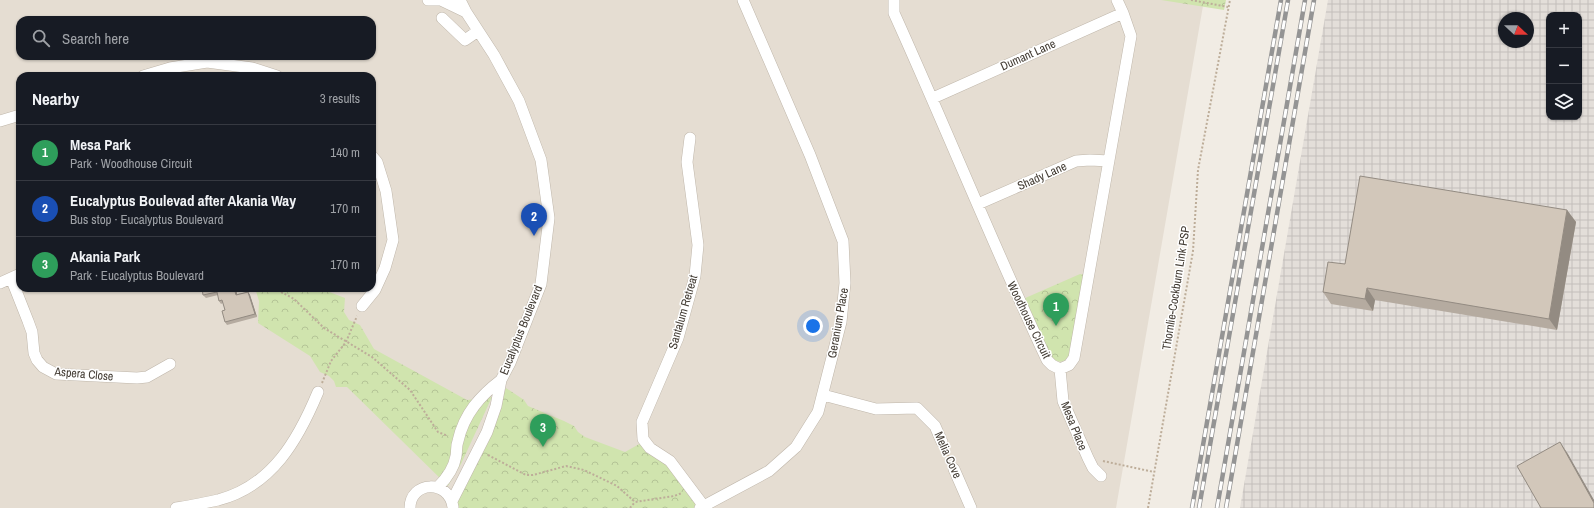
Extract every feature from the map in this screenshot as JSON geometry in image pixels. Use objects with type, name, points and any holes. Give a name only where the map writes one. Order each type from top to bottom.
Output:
[{"type":"street","points":[[428,0],[440,0],[466,12]]},
{"type":"street","name":"Eucalyptus Boulevard","points":[[453,505],[487,432],[496,406],[501,380],[510,363],[541,284],[549,218],[541,160],[524,116],[515,94],[494,55],[466,12],[460,0]]},
{"type":"street","name":"Geranium Place","points":[[702,507],[769,471],[796,447],[818,412],[841,322],[846,283],[843,241],[810,156],[744,0]]},
{"type":"street","name":"Woodhouse Circuit","points":[[894,0],[894,13],[933,98],[1010,281],[1047,360],[1052,365],[1060,369],[1069,365],[1074,358],[1131,36],[1117,0]]},
{"type":"street","name":"Dumant Lane","points":[[933,98],[1123,13]]},
{"type":"street","points":[[442,18],[465,40],[478,31]]},
{"type":"street","points":[[157,72],[170,68],[207,62],[252,68],[264,72]]},
{"type":"street","points":[[0,121],[16,116]]},
{"type":"street","name":"Santalum Retreat","points":[[690,138],[687,162],[698,245],[695,276],[678,338],[642,422],[643,438],[650,448],[670,461],[702,507]]},
{"type":"street","points":[[376,161],[386,192],[393,240],[385,268],[376,288]]},
{"type":"street","name":"Shady Lane","points":[[978,204],[1076,161],[1109,161]]},
{"type":"street","points":[[0,283],[15,276]]},
{"type":"street","name":"Aspera Close","points":[[20,292],[36,356],[43,367],[49,371],[56,374],[68,375],[137,378],[147,377],[170,364]]},
{"type":"street","points":[[362,306],[373,292]]},
{"type":"street","name":"Mesa Place","points":[[1060,369],[1063,401],[1093,468],[1101,476]]},
{"type":"street","name":"Eucalyptus Boulevard","points":[[453,505],[449,495],[438,487],[452,470],[456,457],[458,441],[469,411],[486,392],[501,380]]},
{"type":"street","points":[[176,508],[219,500],[247,487],[270,472],[288,450],[306,421],[318,392]]},
{"type":"street","name":"Melia Cove","points":[[823,395],[876,409],[917,408],[935,426],[942,442]]},
{"type":"street","name":"Melia Cove","points":[[954,469],[971,508]]},
{"type":"street","points":[[410,508],[412,498],[416,492],[430,486],[438,487]]},
{"type":"path","points":[[1191,0],[1228,7]]},
{"type":"path","name":"Thornlie-Cockburn Link PSP","points":[[1148,508],[1193,251],[1198,170],[1230,0]]},
{"type":"path","points":[[318,392],[331,361],[346,342],[362,306]]},
{"type":"path","name":"Melia Cove","points":[[942,442],[954,469]]},
{"type":"path","name":"Mesa Place","points":[[1088,458],[1154,472]]},
{"type":"path","points":[[630,508],[635,502]]},
{"type":"shaded area","points":[[0,0],[1204,0],[1116,508],[0,508]]},
{"type":"shaded area","points":[[1328,0],[1594,0],[1594,508],[1240,508]]},
{"type":"green space","points":[[1161,0],[1226,0],[1224,10]]},
{"type":"green space","points":[[1080,274],[1085,275],[1072,353],[1067,359],[1059,362],[1050,357],[1023,299]]},
{"type":"green space","points":[[256,292],[329,292],[345,298],[344,312],[349,320],[360,325],[374,349],[467,400],[492,397],[461,464],[448,486],[347,387],[336,387],[334,381],[329,376],[320,372],[310,356],[258,323],[259,301]]},
{"type":"green space","points":[[506,388],[524,400],[528,406],[574,426],[578,432],[585,437],[625,452],[641,443],[667,462],[700,508],[453,508],[472,451]]},
{"type":"building","points":[[1360,176],[1567,210],[1549,319],[1367,288],[1365,299],[1323,292],[1328,262],[1345,264]]},
{"type":"building","points":[[203,292],[217,292],[203,295]]},
{"type":"building","points":[[217,292],[235,292],[236,295],[248,292],[255,314],[225,322],[222,311],[225,310],[222,300],[219,301]]},
{"type":"building","points":[[1560,442],[1594,503],[1594,508],[1541,508],[1517,466]]},
{"type":"railway","points":[[1192,508],[1281,0]]},
{"type":"railway","points":[[1199,508],[1288,0]]},
{"type":"railway","points":[[1217,508],[1305,0]]},
{"type":"railway","points":[[1226,508],[1314,0]]},
{"type":"place","name":"Eucalyptus Boulevad after Akania Way","points":[[534,236]]},
{"type":"place","name":"Mesa Park","points":[[1056,326]]},
{"type":"place","name":"Akania Park","points":[[543,447]]}]
